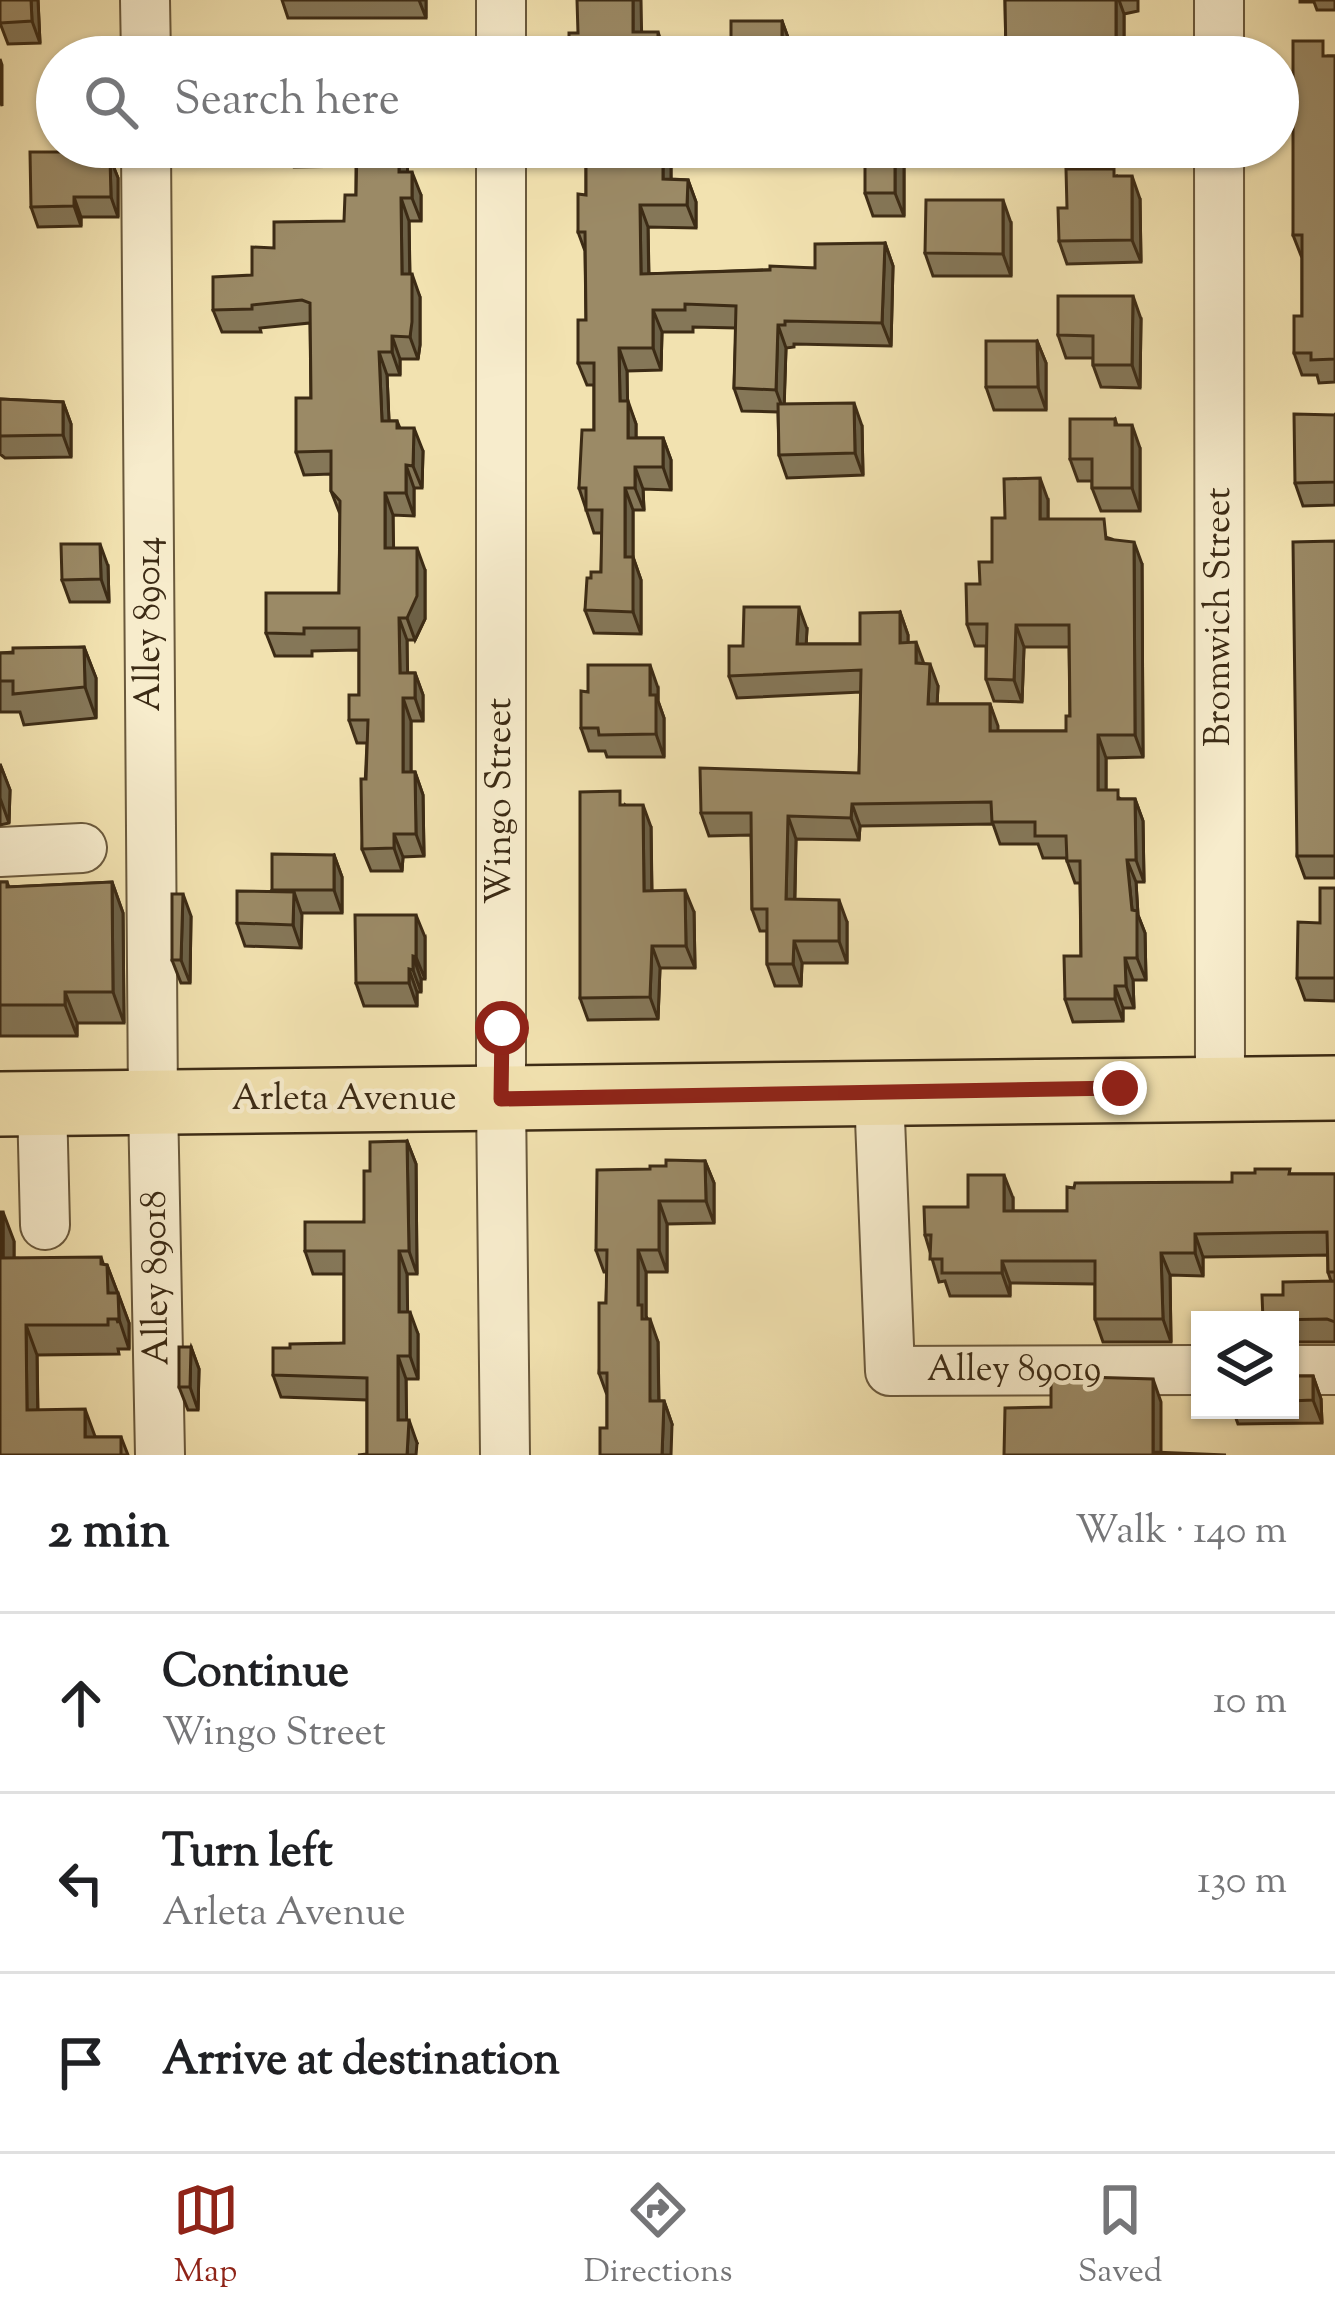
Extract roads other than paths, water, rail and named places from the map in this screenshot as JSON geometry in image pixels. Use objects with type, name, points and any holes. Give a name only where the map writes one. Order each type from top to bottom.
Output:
[{"type":"main road","name":"Arleta Avenue","points":[[21,1104],[1335,1088]]},
{"type":"street","points":[[146,0],[146,36]]},
{"type":"street","points":[[501,0],[501,36]]},
{"type":"street","points":[[1219,0],[1219,36]]},
{"type":"street","name":"Alley 89014","points":[[146,168],[153,1102]]},
{"type":"street","name":"Wingo Street","points":[[501,168],[501,1099],[506,1455]]},
{"type":"street","name":"Bromwich Street","points":[[1219,168],[1220,1088]]},
{"type":"street","points":[[0,852],[82,848]]},
{"type":"street","name":"Alley 89019","points":[[879,1094],[890,1371],[1191,1370]]},
{"type":"street","name":"Alley 89018","points":[[153,1102],[160,1455]]},
{"type":"street","points":[[21,1104],[45,1225]]},
{"type":"street","points":[[1299,1370],[1335,1370]]}]
